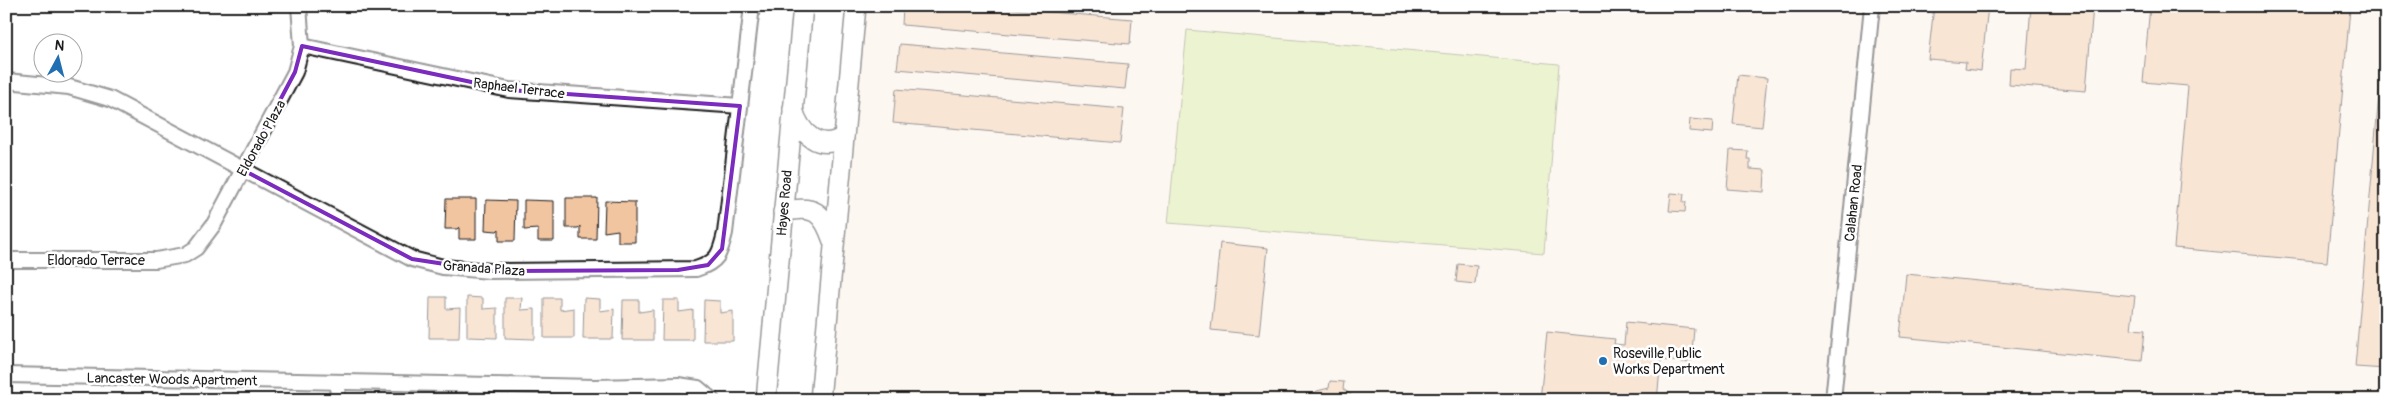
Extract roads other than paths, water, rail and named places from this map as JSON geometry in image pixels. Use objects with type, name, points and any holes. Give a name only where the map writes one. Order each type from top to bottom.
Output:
[{"type":"street","name":"Eldorado Plaza","points":[[185,254],[196,248],[204,239],[286,92],[295,72],[302,46],[299,6]]},
{"type":"street","name":"Granada Plaza","points":[[6,81],[69,87],[110,99],[412,259],[443,267],[490,271],[696,269],[708,265],[716,259],[722,249],[752,6]]},
{"type":"street","name":"Hayes Road","points":[[766,400],[803,6]]},
{"type":"street","points":[[820,400],[856,6]]},
{"type":"street","name":"Calahan Road","points":[[1833,400],[1872,6]]},
{"type":"street","name":"Raphael Terrace","points":[[302,46],[509,90],[740,106]]},
{"type":"street","points":[[792,108],[799,128],[808,137],[828,141],[844,136]]},
{"type":"street","points":[[783,212],[801,208],[814,211],[827,224],[834,245]]},
{"type":"street","name":"Eldorado Terrace","points":[[6,260],[156,260],[185,254]]},
{"type":"street","name":"Lancaster Woods Apartment","points":[[6,375],[595,387],[678,385],[698,388],[712,400]]},
{"type":"street","points":[[337,400],[338,382]]},
{"type":"place","name":"Roseville Public Works Department","points":[[1603,361]]}]
